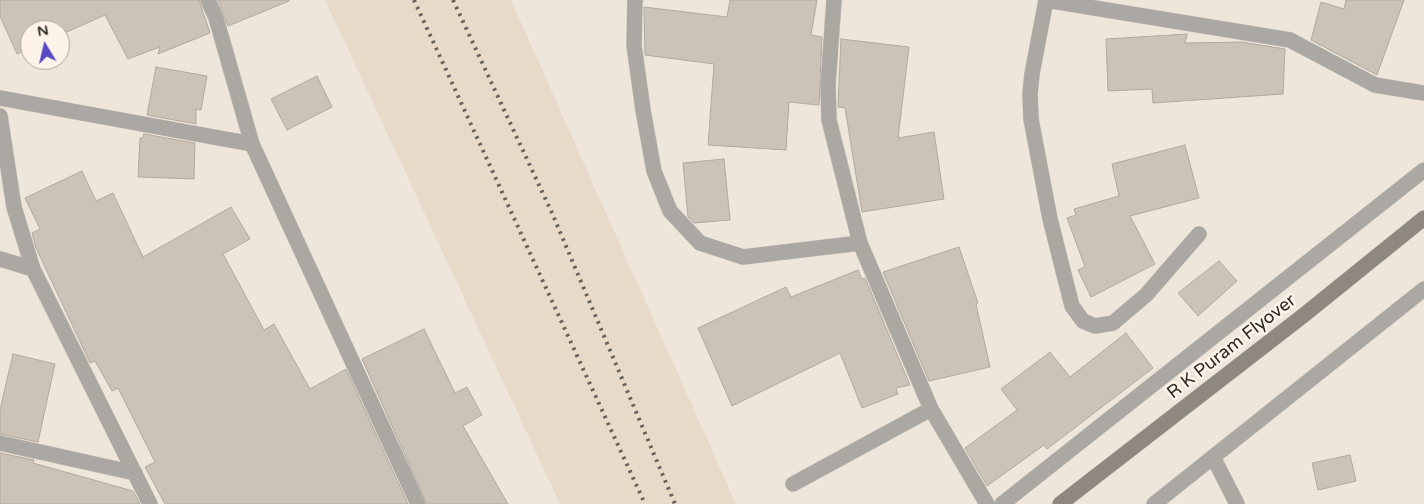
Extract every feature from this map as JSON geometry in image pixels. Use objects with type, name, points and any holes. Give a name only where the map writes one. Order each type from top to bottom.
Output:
[{"type":"main road","name":"R K Puram Flyover","points":[[1060,504],[1304,315],[1424,218]]},
{"type":"street","points":[[208,0],[216,18],[252,144],[418,504]]},
{"type":"street","points":[[635,0],[634,45],[654,172],[670,211],[676,218],[700,243],[742,257],[860,243]]},
{"type":"street","points":[[834,0],[828,85],[829,120],[860,243],[931,409],[987,504]]},
{"type":"street","points":[[1199,234],[1146,294],[1113,322],[1095,326],[1083,321],[1072,306],[1050,220],[1032,120],[1030,94],[1032,74],[1046,0],[1290,40],[1375,85],[1424,93]]},
{"type":"street","points":[[0,98],[252,144]]},
{"type":"street","points":[[0,116],[14,207],[33,269],[150,504]]},
{"type":"street","points":[[1002,504],[1424,170]]},
{"type":"street","points":[[0,259],[33,269]]},
{"type":"street","points":[[1154,504],[1424,289]]},
{"type":"street","points":[[793,484],[931,409]]},
{"type":"street","points":[[0,443],[135,473]]},
{"type":"street","points":[[1213,457],[1237,504]]},
{"type":"shaded area","points":[[325,0],[511,0],[736,504],[560,504]]},
{"type":"building","points":[[0,0],[199,0],[210,33],[158,54],[160,47],[128,59],[105,15],[70,31],[70,20],[20,20],[20,53],[17,54],[0,16]]},
{"type":"building","points":[[218,0],[289,0],[289,1],[228,26]]},
{"type":"building","points":[[730,0],[817,0],[811,35],[822,37],[819,105],[789,102],[786,150],[708,145],[714,64],[645,55],[644,7],[727,17]]},
{"type":"building","points":[[1346,0],[1404,0],[1377,75],[1311,40],[1321,2],[1344,9]]},
{"type":"building","points":[[1187,34],[1185,43],[1242,42],[1285,49],[1283,94],[1153,103],[1152,89],[1108,91],[1106,39]]},
{"type":"building","points":[[841,39],[909,47],[898,138],[934,132],[944,199],[862,212],[845,108],[838,107]]},
{"type":"building","points":[[156,67],[207,76],[201,110],[196,109],[196,124],[147,115]]},
{"type":"building","points":[[317,76],[332,107],[287,130],[271,99]]},
{"type":"building","points":[[144,134],[195,143],[194,179],[138,177],[140,138],[143,138]]},
{"type":"building","points":[[1185,145],[1199,198],[1130,216],[1155,264],[1091,297],[1078,270],[1085,267],[1067,218],[1076,215],[1074,209],[1119,196],[1112,164]]},
{"type":"building","points":[[724,159],[730,220],[694,223],[688,217],[683,163]]},
{"type":"building","points":[[82,171],[96,201],[113,193],[143,257],[231,207],[250,239],[223,254],[264,330],[274,324],[310,389],[346,369],[408,504],[165,504],[145,467],[155,462],[118,388],[112,391],[95,361],[90,363],[36,248],[32,233],[40,229],[25,198]]},
{"type":"building","points":[[959,247],[978,303],[976,304],[990,367],[929,381],[883,272]]},
{"type":"building","points":[[1219,261],[1237,281],[1198,316],[1178,293]]},
{"type":"building","points":[[858,270],[862,279],[865,278],[910,385],[896,388],[898,394],[862,408],[840,353],[732,406],[698,328],[786,287],[791,297]]},
{"type":"building","points":[[424,329],[455,393],[467,387],[482,415],[463,426],[508,504],[427,504],[362,359]]},
{"type":"building","points":[[1126,333],[1153,368],[1047,449],[1044,445],[987,486],[965,448],[1017,410],[1001,389],[1050,352],[1070,377]]},
{"type":"building","points":[[13,354],[55,364],[38,442],[0,434],[0,410]]},
{"type":"building","points":[[0,453],[34,460],[33,463],[133,491],[140,504],[0,504]]},
{"type":"building","points":[[1350,455],[1356,481],[1318,490],[1312,463]]},
{"type":"railway","points":[[414,0],[645,504]]},
{"type":"railway","points":[[453,0],[552,213],[675,504]]}]
